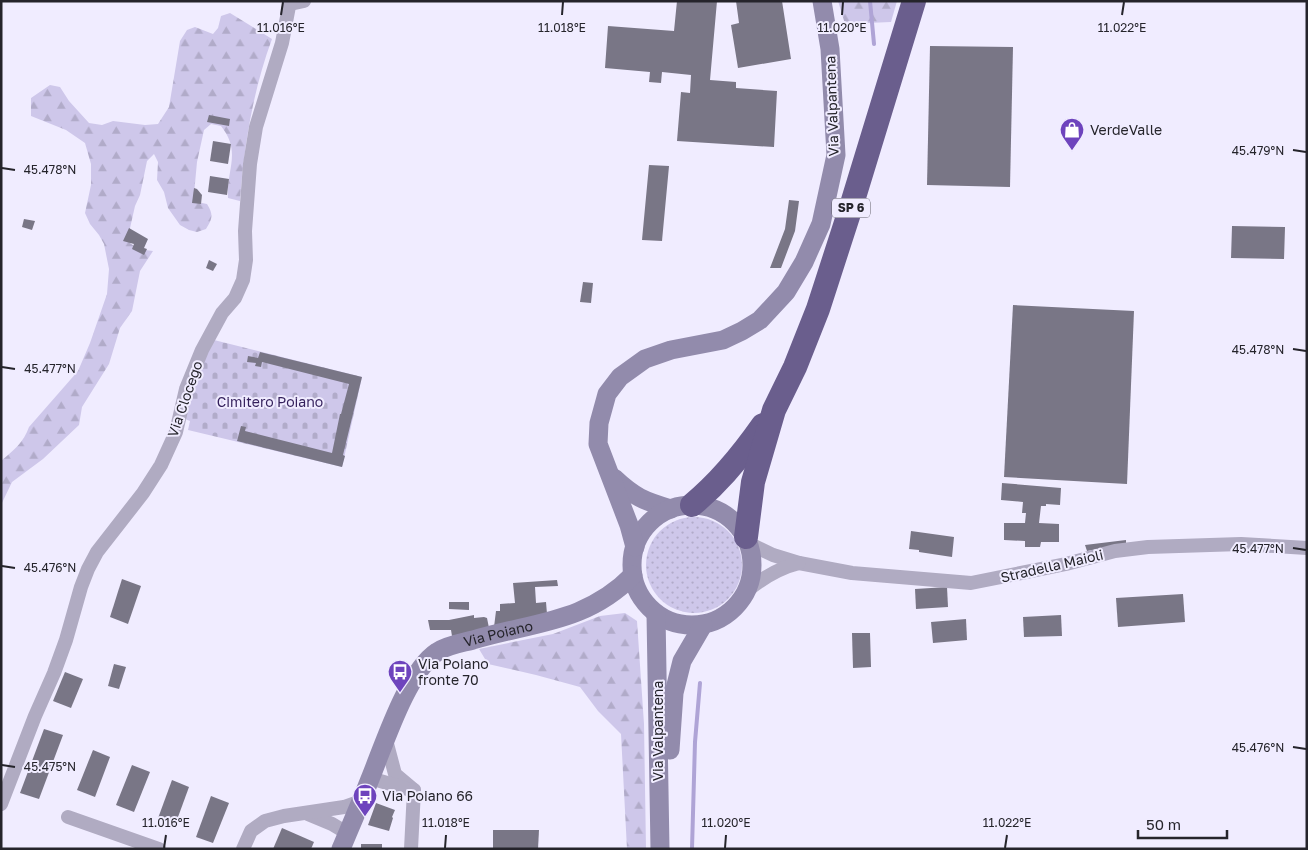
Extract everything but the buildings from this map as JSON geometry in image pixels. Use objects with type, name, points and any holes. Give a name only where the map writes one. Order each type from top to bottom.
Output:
[{"type":"highway","name":"SP 6","points":[[774,410],[795,368],[818,309],[914,1]]},
{"type":"highway","name":"Via Valpantena","points":[[682,507],[713,487],[742,454],[774,410]]},
{"type":"highway","points":[[747,540],[753,482],[774,410]]},
{"type":"street","name":"Via Valpantena","points":[[634,547],[629,525],[598,444],[599,423],[607,394],[620,376],[645,359],[671,350],[723,340],[760,320],[786,292],[804,262],[821,224],[836,155],[830,49],[822,1]]},
{"type":"street","name":"Via Clocego","points":[[1,804],[54,673],[88,569],[97,552],[143,493],[161,465],[176,432],[186,389],[202,350],[222,313],[235,298],[243,280],[246,260],[245,231],[250,164],[256,127],[295,2]]},
{"type":"street","name":"Via Valpantena","points":[[611,476],[629,492],[648,502],[682,507],[708,507],[723,514],[734,522],[747,540]]},
{"type":"street","name":"Via Valpantena","points":[[660,849],[650,608],[637,589],[632,575],[632,561],[634,547],[648,524],[659,515],[682,507]]},
{"type":"street","name":"Stradella Maioli","points":[[747,540],[773,555],[799,563],[852,573],[971,583],[1066,564],[1115,551],[1148,547],[1241,544],[1307,548]]},
{"type":"street","points":[[650,608],[670,622],[686,626],[714,622],[734,609],[748,590],[753,566],[747,540]]},
{"type":"street","name":"Stradella Maioli","points":[[748,590],[763,578],[782,567],[799,563]]},
{"type":"street","name":"Via Poiano","points":[[599,603],[619,589],[632,575]]},
{"type":"street","name":"Via Poiano","points":[[344,841],[400,705],[420,669],[438,651],[483,637],[546,624],[599,603],[621,599],[650,608]]},
{"type":"street","name":"Via Valpantena","points":[[673,849],[670,758],[671,714],[682,661],[703,625]]},
{"type":"street","points":[[386,740],[396,774],[414,790]]},
{"type":"street","points":[[370,778],[414,790]]},
{"type":"street","points":[[411,849],[414,790]]},
{"type":"street","points":[[243,849],[251,832],[265,821],[284,816],[308,814],[344,807],[361,801]]},
{"type":"street","points":[[308,814],[332,824],[344,841]]},
{"type":"street","points":[[68,817],[159,849]]},
{"type":"green space","points":[[838,1],[897,1],[891,22],[845,24]]},
{"type":"green space","points":[[230,13],[272,39],[265,58],[250,118],[240,201],[228,198],[232,153],[231,144],[221,126],[211,124],[204,130],[197,162],[194,194],[197,202],[207,204],[211,211],[211,220],[206,229],[197,232],[180,225],[168,208],[164,192],[157,180],[158,162],[154,154],[147,161],[128,237],[130,243],[138,249],[153,251],[140,271],[132,311],[120,328],[109,364],[82,407],[79,425],[43,459],[12,482],[1,505],[1,461],[18,446],[29,427],[78,371],[107,294],[109,269],[104,244],[85,213],[91,185],[91,164],[85,143],[66,130],[31,116],[31,98],[50,85],[60,87],[69,101],[89,123],[102,125],[113,121],[145,125],[158,124],[169,107],[180,41],[187,30],[195,27],[213,34],[218,28],[221,16]]},
{"type":"green space","name":"Cimitero Poiano","points":[[210,339],[362,377],[342,467],[188,430],[190,421],[185,419],[194,384]]},
{"type":"green space","points":[[694,517],[712,521],[728,531],[738,547],[742,565],[738,583],[728,599],[712,609],[694,613],[676,609],[660,599],[650,583],[646,565],[650,547],[660,531],[676,521]]},
{"type":"green space","points":[[625,613],[637,621],[644,724],[646,849],[627,849],[621,734],[598,711],[580,687],[488,664],[479,649],[553,634],[600,616]]},
{"type":"waterway","points":[[870,1],[874,44]]},
{"type":"waterway","points":[[692,849],[695,742],[700,683]]},
{"type":"place","name":"VerdeValle","points":[[1072,151]]},
{"type":"place","name":"Via Poiano fronte 70","points":[[400,693]]},
{"type":"place","name":"Via Poiano 66","points":[[365,817]]}]
